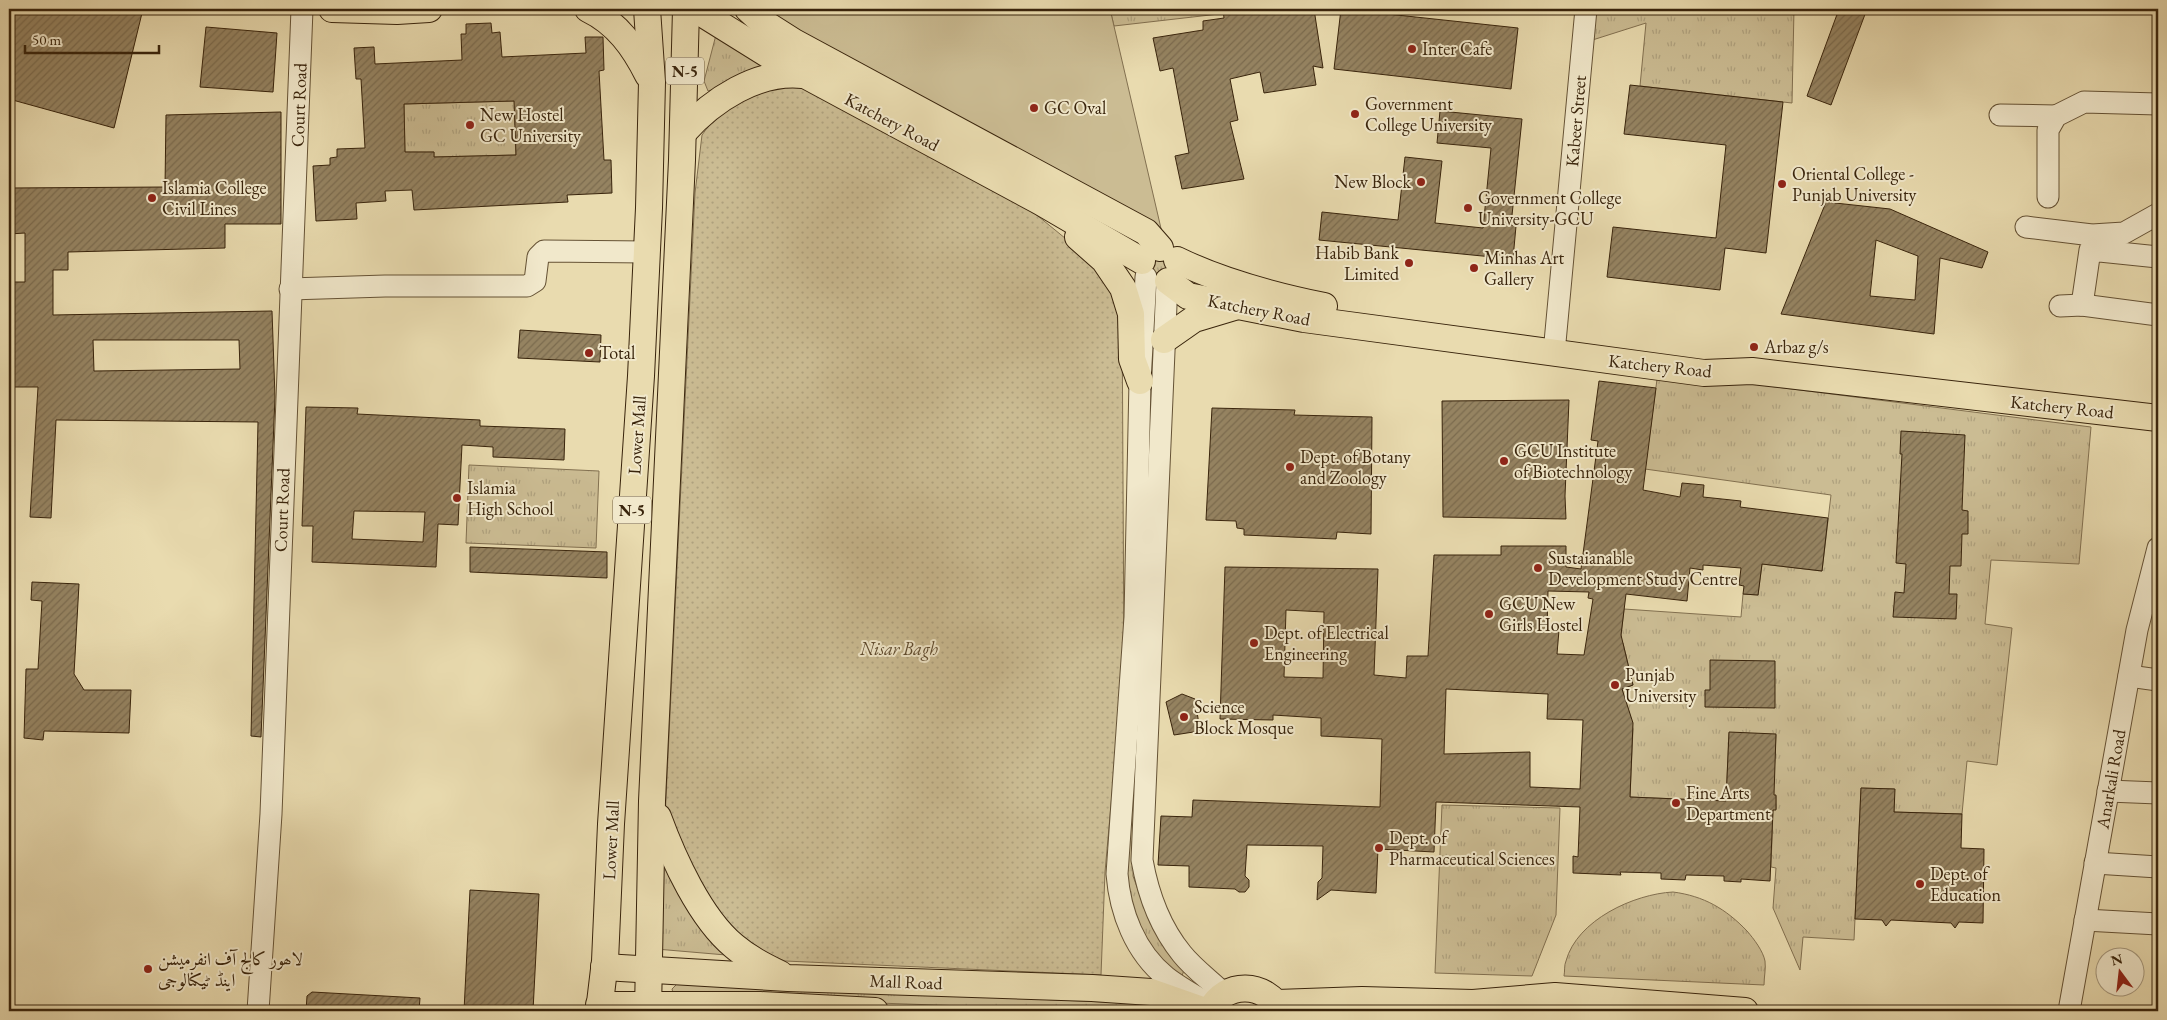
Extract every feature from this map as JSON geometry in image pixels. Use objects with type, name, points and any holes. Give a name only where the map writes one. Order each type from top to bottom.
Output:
[{"type":"main road","points":[[332,9],[397,11],[429,9]]},
{"type":"main road","points":[[588,9],[603,18],[630,42],[652,82]]},
{"type":"main road","name":"Lower Mall","points":[[599,1008],[604,967],[611,824],[638,422],[652,82],[647,9]]},
{"type":"main road","name":"Lower Mall","points":[[648,1008],[652,801],[683,133],[686,9]]},
{"type":"main road","name":"Katchery Road","points":[[695,9],[735,35],[804,75],[1160,268],[1188,296],[1304,319],[1703,357],[1752,371],[2158,418]]},
{"type":"main road","name":"Katchery Road","points":[[748,9],[761,21],[794,42],[1146,232],[1160,268]]},
{"type":"main road","points":[[683,133],[719,102],[742,88],[767,77],[781,74],[804,75]]},
{"type":"main road","points":[[1039,201],[1064,226],[1097,252],[1118,279],[1131,314],[1132,359],[1140,381]]},
{"type":"main road","points":[[1160,268],[1213,275],[1309,303],[1439,322],[1555,344]]},
{"type":"main road","points":[[1164,340],[1194,319],[1237,306]]},
{"type":"main road","points":[[652,801],[672,854],[715,927],[742,953],[788,978]]},
{"type":"main road","name":"Mall Road","points":[[604,967],[788,978],[1082,987],[1151,992],[1213,1006]]},
{"type":"main road","points":[[1213,1006],[1233,990],[1252,988],[1270,996],[1279,1007],[1362,1000],[1473,1004],[1555,996],[1745,1011]]},
{"type":"main road","name":"Mall Road","points":[[599,1008],[756,1008],[875,1011]]},
{"type":"street","name":"Court Road","points":[[258,1011],[271,814],[302,9]]},
{"type":"street","name":"Kabeer Street","points":[[1555,344],[1586,9]]},
{"type":"street","points":[[2000,115],[2056,116],[2084,102],[2158,104]]},
{"type":"street","points":[[2048,197],[2048,130],[2056,116]]},
{"type":"street","points":[[2026,227],[2092,235],[2124,233],[2158,214]]},
{"type":"street","points":[[2082,305],[2090,250],[2158,256]]},
{"type":"street","points":[[290,288],[527,286],[536,281],[538,257],[544,251],[646,252]]},
{"type":"street","points":[[1160,268],[1164,340],[1142,860],[1153,907],[1213,1006]]},
{"type":"street","points":[[1160,268],[1140,381],[1135,617],[1117,874],[1118,890],[1121,906],[1136,940],[1150,961],[1165,977],[1213,1006]]},
{"type":"street","points":[[2060,306],[2082,305],[2158,316]]},
{"type":"street","name":"Anarkali Road","points":[[2068,1011],[2129,676],[2158,548]]},
{"type":"street","points":[[2129,676],[2158,680]]},
{"type":"street","points":[[2108,791],[2158,793]]},
{"type":"street","points":[[2095,863],[2158,867]]},
{"type":"street","points":[[2085,920],[2158,924]]},
{"type":"green space","name":"GC Oval","points":[[767,9],[1110,9],[1163,237],[799,31]]},
{"type":"green space","points":[[1110,9],[1219,9],[1219,14],[1114,26]]},
{"type":"green space","points":[[1586,9],[1794,9],[1792,103],[1640,86],[1646,23],[1583,43]]},
{"type":"green space","points":[[717,31],[786,68],[708,91],[704,81]]},
{"type":"green space","name":"Nisar Bagh","points":[[791,80],[1033,212],[1114,278],[1122,299],[1124,660],[1105,872],[1101,975],[785,961],[762,952],[724,924],[665,819],[695,193],[702,135],[728,104]]},
{"type":"green space","points":[[515,101],[515,125],[517,126],[518,137],[515,139],[516,155],[434,157],[434,152],[405,152],[404,104]]},
{"type":"green space","points":[[1157,259],[1166,262],[1168,272],[1155,277],[1149,265]]},
{"type":"green space","points":[[1155,296],[1133,876],[1150,923],[1184,970],[1182,976],[1168,969],[1135,922],[1123,895]]},
{"type":"green space","points":[[1658,372],[2091,427],[2079,564],[1991,560],[1985,624],[2012,628],[1997,765],[1967,761],[1962,814],[1894,812],[1894,789],[1861,788],[1854,940],[1803,937],[1800,970],[1773,908],[1776,868],[1771,867],[1773,810],[1776,809],[1776,796],[1773,795],[1776,735],[1729,733],[1726,801],[1630,797],[1633,729],[1622,689],[1633,685],[1623,643],[1620,644],[1624,609],[1741,617],[1743,594],[1758,595],[1762,564],[1822,571],[1831,495],[1645,469]]},
{"type":"green space","points":[[469,465],[599,471],[596,548],[466,543]]},
{"type":"green space","points":[[1442,805],[1560,808],[1556,915],[1532,976],[1435,973]]},
{"type":"green space","points":[[661,849],[726,955],[656,949]]},
{"type":"green space","points":[[1673,892],[1695,897],[1714,905],[1731,916],[1747,931],[1758,945],[1764,957],[1764,985],[1564,976],[1565,963],[1572,946],[1594,922],[1625,904],[1641,898]]},
{"type":"green space","points":[[677,984],[1153,1004],[1156,1009],[1155,1011],[1107,1011],[677,996],[673,993],[672,989]]},
{"type":"building","points":[[9,9],[143,9],[114,128],[9,99]]},
{"type":"building","points":[[1223,9],[1314,9],[1323,68],[1313,66],[1316,85],[1264,93],[1260,72],[1230,79],[1238,120],[1230,122],[1244,179],[1182,189],[1175,156],[1189,153],[1173,68],[1160,71],[1153,38],[1203,30],[1203,21],[1224,18]]},
{"type":"building","points":[[1341,9],[1518,28],[1511,89],[1334,69]]},
{"type":"building","points":[[1839,9],[1867,9],[1831,105],[1807,96]]},
{"type":"building","points":[[491,23],[492,33],[500,32],[502,57],[586,53],[585,37],[603,37],[604,70],[599,71],[604,160],[611,160],[612,193],[567,195],[568,202],[414,210],[412,190],[385,191],[386,201],[356,203],[357,219],[316,221],[313,166],[330,165],[330,158],[337,157],[337,149],[365,148],[361,79],[356,79],[354,48],[374,47],[375,64],[462,60],[461,34],[466,34],[466,24]],"holes":[[[514,101],[516,155],[434,157],[434,152],[405,152],[404,104]]]},
{"type":"building","points":[[206,27],[277,33],[273,92],[200,87]]},
{"type":"building","points":[[1630,85],[1783,102],[1766,253],[1725,248],[1720,290],[1607,277],[1613,227],[1716,238],[1726,145],[1624,134]]},
{"type":"building","name":"New Block","points":[[1440,111],[1522,119],[1511,225],[1516,226],[1513,259],[1319,240],[1322,212],[1398,220],[1405,157],[1442,161],[1435,223],[1483,228],[1491,148],[1437,143]]},
{"type":"building","points":[[281,112],[281,224],[225,224],[225,248],[68,252],[68,270],[53,270],[53,315],[272,311],[275,397],[261,737],[251,736],[258,422],[56,420],[51,518],[30,517],[38,387],[9,387],[9,282],[25,282],[25,233],[9,234],[9,188],[165,187],[166,115]],"holes":[[[93,340],[239,340],[240,369],[94,371]]]},
{"type":"building","points":[[1826,202],[1890,209],[1988,252],[1982,268],[1940,258],[1934,334],[1781,314]],"holes":[[[1876,240],[1918,256],[1915,300],[1870,296]]]},
{"type":"building","points":[[520,330],[601,335],[600,362],[518,358]]},
{"type":"building","points":[[1599,381],[1656,388],[1643,490],[1680,497],[1682,483],[1704,485],[1703,497],[1741,501],[1740,507],[1828,518],[1822,571],[1762,564],[1758,595],[1743,594],[1744,586],[1739,585],[1741,568],[1703,565],[1703,570],[1690,568],[1687,601],[1626,594],[1621,635],[1633,685],[1622,689],[1633,723],[1630,797],[1726,801],[1729,732],[1776,734],[1774,795],[1776,795],[1776,810],[1773,810],[1770,881],[1741,879],[1741,882],[1724,881],[1724,876],[1686,875],[1685,880],[1661,879],[1661,873],[1620,872],[1621,875],[1573,873],[1573,856],[1578,857],[1580,807],[1436,802],[1434,852],[1378,849],[1376,893],[1331,890],[1317,900],[1318,882],[1322,878],[1323,846],[1247,845],[1245,876],[1249,880],[1249,887],[1245,892],[1239,892],[1235,889],[1189,887],[1189,866],[1158,865],[1161,816],[1192,817],[1193,800],[1380,807],[1382,739],[1321,736],[1321,718],[1273,715],[1273,720],[1220,719],[1225,567],[1378,569],[1374,675],[1406,678],[1407,656],[1428,656],[1434,555],[1501,555],[1501,546],[1566,546],[1566,567],[1581,569],[1598,441],[1591,440]],"holes":[[[1548,591],[1589,592],[1588,598],[1593,599],[1584,655],[1557,654],[1559,630],[1547,629]],[[1286,610],[1324,612],[1323,678],[1284,677]],[[1446,689],[1548,694],[1547,719],[1583,720],[1580,789],[1530,787],[1530,752],[1444,754]]]},
{"type":"building","name":"GCU Institute of Biotechnology","points":[[1569,400],[1565,496],[1566,519],[1443,517],[1442,401]]},
{"type":"building","points":[[306,407],[358,408],[357,414],[480,420],[480,426],[565,429],[564,460],[493,457],[493,447],[462,445],[458,525],[438,524],[436,567],[312,562],[313,526],[302,526]],"holes":[[[354,511],[425,512],[423,542],[352,539]]]},
{"type":"building","name":"Dept. of Botany and Zoology","points":[[1212,408],[1295,410],[1294,415],[1372,417],[1371,534],[1337,532],[1336,539],[1244,535],[1244,529],[1237,528],[1236,521],[1206,520]]},
{"type":"building","points":[[1901,431],[1965,435],[1962,510],[1968,511],[1968,534],[1962,534],[1961,566],[1950,566],[1949,594],[1957,594],[1956,619],[1893,617],[1895,592],[1904,593],[1906,564],[1896,563],[1902,454],[1900,454]]},
{"type":"building","points":[[470,547],[607,552],[607,578],[470,572]]},
{"type":"building","points":[[32,582],[79,584],[74,674],[84,690],[131,690],[129,733],[44,731],[43,740],[24,738],[26,669],[38,669],[42,601],[31,600]]},
{"type":"building","points":[[1710,660],[1775,661],[1775,708],[1705,707],[1705,690],[1710,690]]},
{"type":"building","name":"Science Block Mosque","points":[[1182,694],[1195,699],[1200,731],[1174,735],[1166,702]]},
{"type":"building","name":"Dept. of Education","points":[[1861,788],[1895,789],[1894,812],[1962,814],[1961,848],[1984,849],[1983,923],[1959,922],[1955,928],[1951,923],[1891,920],[1886,926],[1882,920],[1855,919]]},
{"type":"building","points":[[470,890],[539,894],[533,1011],[464,1011]]},
{"type":"building","points":[[312,992],[420,998],[419,1011],[306,1011],[307,996]]},
{"type":"place","name":"Inter Cafe","points":[[1412,49]]},
{"type":"place","name":"GC Oval","points":[[1034,108]]},
{"type":"place","name":"Government College University","points":[[1355,114]]},
{"type":"place","name":"New Hostel GC University","points":[[470,125]]},
{"type":"place","name":"New Block","points":[[1421,182]]},
{"type":"place","name":"Oriental College - Punjab University","points":[[1782,184]]},
{"type":"place","name":"Islamia College Civil Lines","points":[[152,198]]},
{"type":"place","name":"Government College University-GCU","points":[[1468,208]]},
{"type":"place","name":"Habib Bank Limited","points":[[1409,263]]},
{"type":"place","name":"Minhas Art Gallery","points":[[1474,268]]},
{"type":"place","name":"Arbaz g/s","points":[[1754,347]]},
{"type":"place","name":"Total","points":[[589,353]]},
{"type":"place","name":"GCU Institute of Biotechnology","points":[[1504,461]]},
{"type":"place","name":"Dept. of Botany and Zoology","points":[[1290,467]]},
{"type":"place","name":"Islamia High School","points":[[457,498]]},
{"type":"place","name":"Sustaianable Development Study Centre","points":[[1538,568]]},
{"type":"place","name":"GCU New Girls Hostel","points":[[1489,614]]},
{"type":"place","name":"Dept. of Electrical Engineering","points":[[1254,643]]},
{"type":"place","name":"Punjab University","points":[[1615,685]]},
{"type":"place","name":"Science Block Mosque","points":[[1184,717]]},
{"type":"place","name":"Fine Arts Department","points":[[1676,803]]},
{"type":"place","name":"Dept. of Pharmaceutical Sciences","points":[[1379,848]]},
{"type":"place","name":"Dept. of Education","points":[[1920,884]]},
{"type":"place","name":"لاھور کالج آف انفرمیشن اینڈ ٹیکنالوجی","points":[[148,969]]}]
